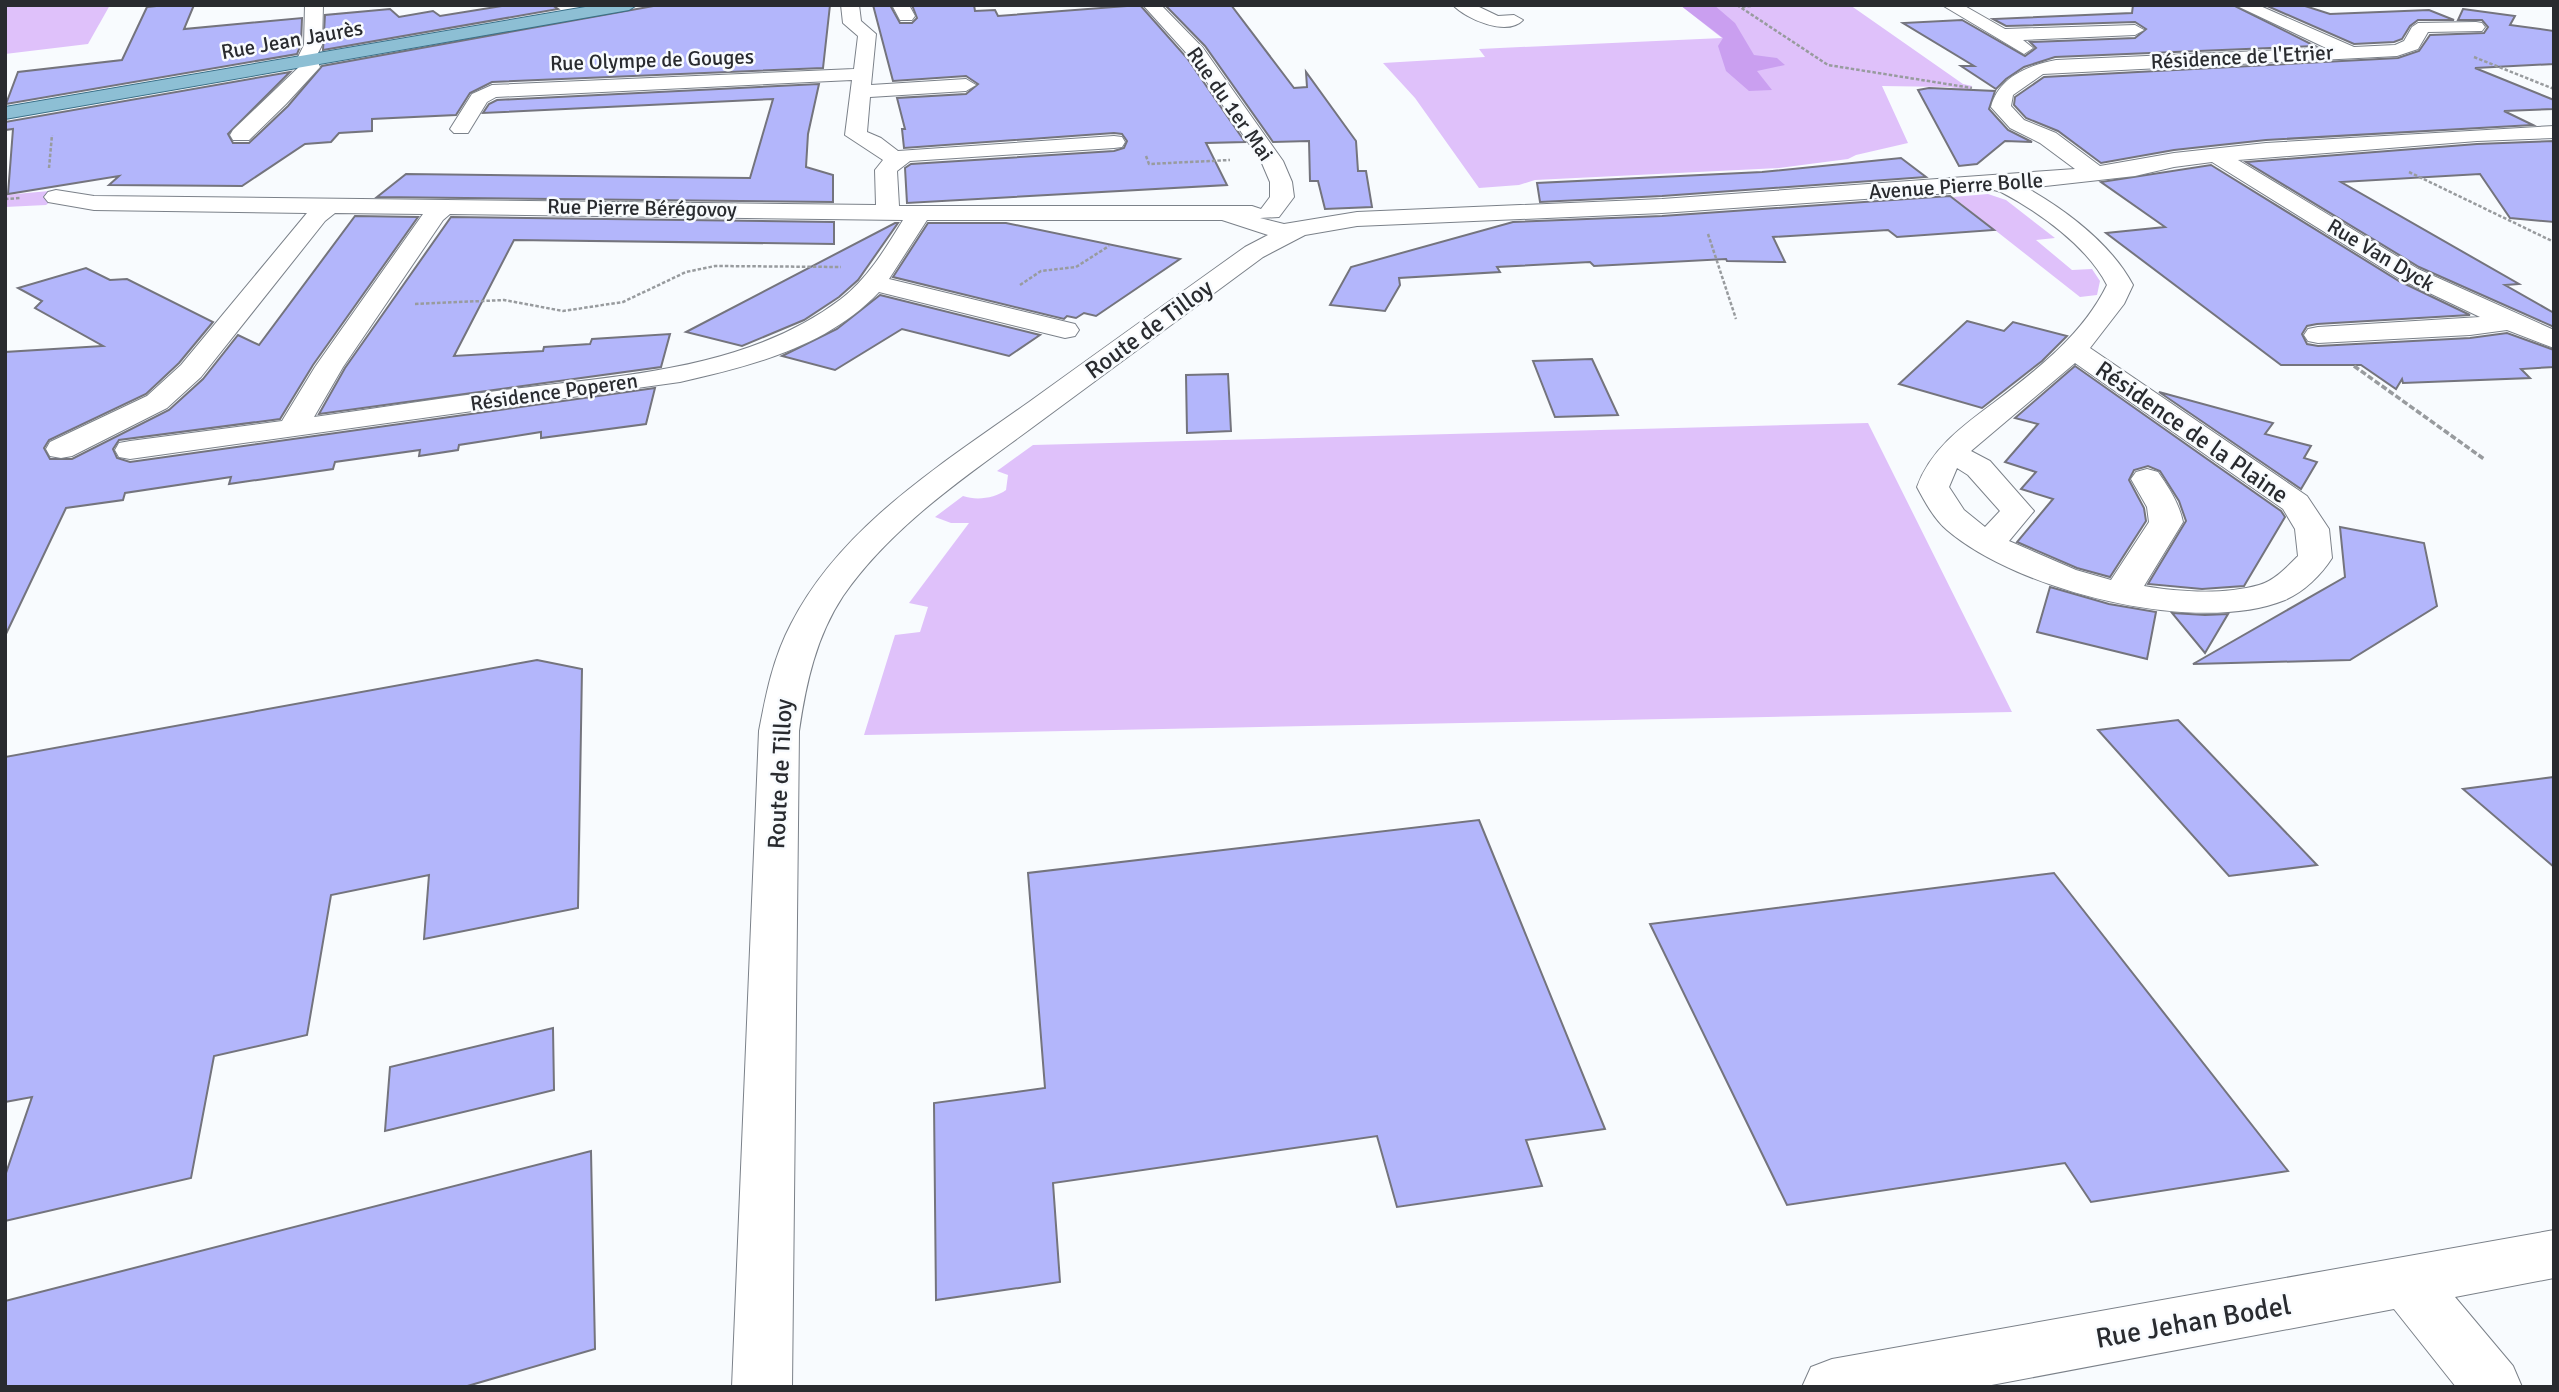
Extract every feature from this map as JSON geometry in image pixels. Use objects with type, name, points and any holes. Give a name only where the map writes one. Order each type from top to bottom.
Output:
[{"type":"main road","name":"Rue Jean Jaurès","points":[[5,113],[582,9],[629,5]]},
{"type":"street","points":[[241,135],[310,67],[308,60],[313,45],[314,5]]},
{"type":"street","points":[[850,5],[852,23],[867,34],[856,135],[873,139],[883,152],[896,159]]},
{"type":"street","name":"Rue du 1er Mai","points":[[1151,5],[1196,52],[1272,161],[1281,182],[1282,197],[1273,206],[1263,225]]},
{"type":"street","points":[[1461,5],[1495,21],[1514,20]]},
{"type":"street","points":[[1950,5],[2056,66]]},
{"type":"street","name":"Résidence de l'Etrier","points":[[2243,5],[2351,53]]},
{"type":"street","points":[[2351,53],[2397,50],[2411,45],[2417,31],[2424,27],[2476,27]]},
{"type":"street","points":[[2002,36],[2135,30]]},
{"type":"street","name":"Résidence de l'Etrier","points":[[2004,93],[2037,69],[2056,66],[2351,53]]},
{"type":"street","name":"Rue Olympe de Gouges","points":[[461,129],[479,98],[492,91],[862,83],[967,85]]},
{"type":"street","points":[[2004,93],[2001,107],[2017,124],[2036,163]]},
{"type":"street","points":[[888,211],[886,170],[896,159],[908,155],[1113,148],[1104,117]]},
{"type":"street","points":[[2017,124],[2048,138],[2091,170]]},
{"type":"street","points":[[2481,137],[2543,141]]},
{"type":"street","points":[[2481,137],[2543,141]]},
{"type":"street","name":"Avenue Pierre Bolle","points":[[1303,223],[1662,206],[1997,181],[2036,163],[2091,170],[2159,165],[2174,160],[2216,155],[2348,143],[2481,137]]},
{"type":"street","name":"Rue Van Dyck","points":[[2216,155],[2409,274],[2554,340]]},
{"type":"street","points":[[1997,181],[2050,215],[2109,262],[2117,275],[2120,285],[2115,301],[2103,319],[2073,349]]},
{"type":"street","name":"Rue Pierre Bérégovoy","points":[[56,197],[94,203],[919,213],[1154,212],[1227,214],[1263,225],[1303,223]]},
{"type":"street","points":[[61,449],[157,402],[191,371],[317,216],[330,205]]},
{"type":"street","points":[[292,429],[329,367],[434,215],[447,206]]},
{"type":"street","name":"Résidence Poperen","points":[[130,450],[621,382],[732,361],[790,341],[850,305],[879,275],[919,213]]},
{"type":"street","name":"Route de Tilloy","points":[[762,1387],[779,731],[783,698],[795,651],[835,579],[928,489],[1263,225],[1303,223]]},
{"type":"street","points":[[879,275],[980,309],[1065,330]]},
{"type":"street","points":[[2318,335],[2470,327],[2513,321]]},
{"type":"street","name":"Résidence de la Plaine","points":[[2073,349],[2295,503],[2312,529],[2315,558],[2293,583],[2267,595],[2225,602],[2118,592],[2036,568],[1988,544],[1961,525],[1946,510],[1933,487],[1938,468],[2073,349]]},
{"type":"street","points":[[1952,453],[1979,468],[2018,511],[1988,544]]},
{"type":"street","points":[[2118,592],[2130,582],[2166,522],[2164,507],[2147,479]]},
{"type":"street","name":"Rue Jehan Bodel","points":[[1832,1387],[2554,1254]]},
{"type":"street","points":[[2407,1282],[2492,1386]]},
{"type":"path","points":[[1739,6],[1759,5]]},
{"type":"path","points":[[1739,6],[1828,65],[2004,93]]},
{"type":"path","points":[[2411,45],[2469,55],[2554,89]]},
{"type":"path","points":[[53,105],[48,163],[49,191],[56,197]]},
{"type":"path","points":[[2348,143],[2554,242]]},
{"type":"path","points":[[1113,148],[1145,153],[1149,164],[1232,159]]},
{"type":"path","points":[[980,309],[1041,271],[1076,267],[1149,221],[1154,212]]},
{"type":"path","points":[[1704,225],[1736,320]]},
{"type":"path","points":[[372,306],[504,300],[563,311],[573,310],[623,302],[686,272],[715,266],[879,275]]},
{"type":"path","points":[[2318,335],[2323,344],[2484,459]]},
{"type":"shaded area","points":[[5,5],[110,5],[88,44],[5,54]]},
{"type":"shaded area","points":[[1680,5],[1850,5],[1963,84],[1972,86],[1970,91],[1949,87],[1882,86],[1908,143],[1848,159],[1779,168],[1535,180],[1519,185],[1479,188],[1415,98],[1383,63],[1485,57],[1479,49],[1722,38]]},
{"type":"shaded area","points":[[1680,5],[1714,5],[1735,23],[1754,55],[1777,58],[1785,65],[1757,71],[1772,90],[1749,91],[1726,71],[1718,46],[1723,38]]},
{"type":"shaded area","points":[[49,191],[56,197],[46,205],[5,207],[5,195]]},
{"type":"shaded area","points":[[1988,194],[2006,200],[2055,238],[2036,240],[2072,270],[2092,269],[2100,281],[2097,295],[2080,297],[1953,197]]},
{"type":"shaded area","points":[[1868,423],[2012,712],[864,735],[895,635],[920,632],[928,607],[909,603],[969,523],[951,523],[935,517],[963,496],[986,498],[1006,490],[1008,475],[997,471],[1033,445]]},
{"type":"building","points":[[194,5],[184,29],[302,18],[301,44],[297,54],[6,104],[18,72],[122,60],[147,7]]},
{"type":"building","points":[[508,5],[552,5],[558,9],[323,50],[325,15],[390,9],[399,17],[433,11],[440,16]]},
{"type":"building","points":[[659,5],[830,5],[823,68],[492,82],[470,93],[456,115],[372,119],[372,131],[339,133],[331,142],[305,144],[242,186],[109,185],[119,176],[8,194],[13,129],[5,130],[5,122],[290,72],[228,134],[233,143],[249,143],[288,106],[322,66]]},
{"type":"building","points":[[873,5],[890,5],[900,23],[912,23],[917,18],[912,5],[974,5],[975,11],[995,10],[998,16],[1140,5],[1187,58],[1245,142],[1206,143],[1227,185],[907,203],[905,168],[911,164],[1114,151],[1124,148],[1127,141],[1122,134],[1114,133],[904,148],[902,129],[905,129],[897,98],[966,94],[978,84],[966,76],[893,81]]},
{"type":"building","points":[[1165,5],[1231,5],[1294,88],[1307,87],[1306,72],[1356,141],[1358,171],[1366,171],[1372,207],[1325,209],[1318,181],[1310,181],[1309,141],[1273,142],[1205,46]]},
{"type":"building","points":[[2133,5],[2233,5],[2315,46],[2055,57],[2024,67],[1996,89],[1961,66],[1974,66],[1903,23],[1962,20],[2025,56],[2036,48],[2030,42],[2135,38],[2146,29],[2135,22],[2006,26],[1993,19],[2132,13]]},
{"type":"building","points":[[2265,5],[2302,5],[2330,14],[2429,10],[2454,20],[2418,20],[2410,26],[2402,39],[2394,42],[2354,44]]},
{"type":"building","points":[[2463,9],[2515,16],[2510,25],[2554,31],[2554,64],[2475,68],[2554,100],[2554,109],[2504,111],[2533,125],[2266,140],[2174,150],[2101,163],[2058,131],[2026,118],[2014,105],[2015,97],[2044,77],[2398,58],[2419,51],[2430,35],[2484,33],[2488,27],[2482,20],[2458,20]]},
{"type":"building","points":[[819,84],[808,134],[806,167],[833,175],[833,202],[377,197],[406,174],[750,178],[773,99],[483,113],[489,104],[497,100]]},
{"type":"building","points":[[1929,88],[1995,91],[1989,109],[2008,130],[2032,142],[2005,141],[1977,164],[1959,166],[1918,90]]},
{"type":"building","points":[[2554,141],[2554,222],[2510,218],[2480,174],[2341,182],[2519,284],[2505,285],[2554,313],[2554,327],[2419,267],[2246,162],[2477,144]]},
{"type":"building","points":[[1901,158],[1926,177],[1540,202],[1537,183],[1762,172]]},
{"type":"building","points":[[2211,165],[2399,281],[2470,315],[2317,324],[2307,326],[2302,334],[2307,344],[2318,346],[2470,338],[2507,333],[2554,350],[2554,367],[2521,369],[2530,378],[2403,383],[2402,379],[2396,389],[2361,365],[2281,365],[2106,233],[2165,227],[2101,182]]},
{"type":"building","points":[[1950,196],[1994,230],[1897,237],[1888,230],[1773,237],[1785,262],[1726,259],[1594,266],[1590,262],[1497,267],[1500,272],[1399,278],[1400,285],[1385,311],[1330,305],[1351,267],[1513,222],[1662,216]]},
{"type":"building","points":[[355,216],[418,217],[313,365],[280,419],[119,440],[113,449],[117,458],[130,462],[655,388],[646,424],[541,438],[541,432],[459,445],[458,450],[419,456],[420,450],[335,462],[333,469],[229,484],[231,477],[125,493],[123,500],[66,508],[5,636],[5,352],[103,346],[35,308],[42,301],[18,288],[86,268],[110,280],[127,279],[213,322],[179,363],[146,394],[49,440],[44,448],[50,459],[72,459],[169,410],[203,379],[238,335],[259,345]]},
{"type":"building","points":[[451,217],[834,222],[834,244],[514,240],[454,356],[543,351],[544,347],[590,344],[592,339],[670,334],[661,367],[319,414],[345,368]]},
{"type":"building","points":[[898,223],[858,280],[839,297],[804,320],[742,346],[686,332]]},
{"type":"building","points":[[928,223],[1006,223],[1180,259],[1096,316],[1084,313],[1076,318],[1067,316],[1064,319],[893,277]]},
{"type":"building","points":[[880,295],[1040,335],[1009,356],[902,329],[835,370],[782,356],[837,329]]},
{"type":"building","points":[[1967,321],[2004,331],[2013,322],[2067,336],[2042,361],[1982,408],[1899,384]]},
{"type":"building","points":[[1592,359],[1618,415],[1555,417],[1533,361]]},
{"type":"building","points":[[2075,366],[2281,511],[2285,517],[2244,586],[2202,589],[2148,584],[2186,521],[2179,501],[2160,471],[2148,466],[2134,470],[2129,480],[2144,508],[2146,521],[2110,577],[2077,568],[2017,542],[2053,499],[2021,489],[2036,472],[2005,462],[2038,424],[2015,418]]},
{"type":"building","points":[[1228,374],[1231,431],[1187,433],[1186,375]]},
{"type":"building","points":[[2159,392],[2273,423],[2265,434],[2311,446],[2304,458],[2317,462],[2301,489]]},
{"type":"building","points":[[2340,527],[2424,543],[2437,606],[2350,660],[2193,664],[2345,577]]},
{"type":"building","points":[[2050,587],[2109,604],[2156,612],[2147,659],[2037,632]]},
{"type":"building","points":[[2172,613],[2205,615],[2228,614],[2205,653]]},
{"type":"building","points":[[537,660],[582,669],[578,908],[424,939],[429,875],[331,895],[307,1035],[214,1056],[191,1178],[5,1221],[5,1176],[32,1097],[5,1102],[5,757]]},
{"type":"building","points":[[2178,720],[2317,865],[2229,876],[2098,730]]},
{"type":"building","points":[[2554,777],[2554,867],[2463,789]]},
{"type":"building","points":[[1479,820],[1605,1129],[1526,1140],[1542,1186],[1397,1207],[1377,1136],[1053,1183],[1060,1282],[936,1300],[934,1103],[1045,1088],[1028,873]]},
{"type":"building","points":[[2054,873],[2288,1171],[2091,1202],[2065,1163],[1787,1205],[1650,924]]},
{"type":"building","points":[[553,1028],[554,1090],[385,1131],[390,1067]]},
{"type":"building","points":[[591,1151],[595,1349],[464,1387],[5,1387],[5,1301]]}]
